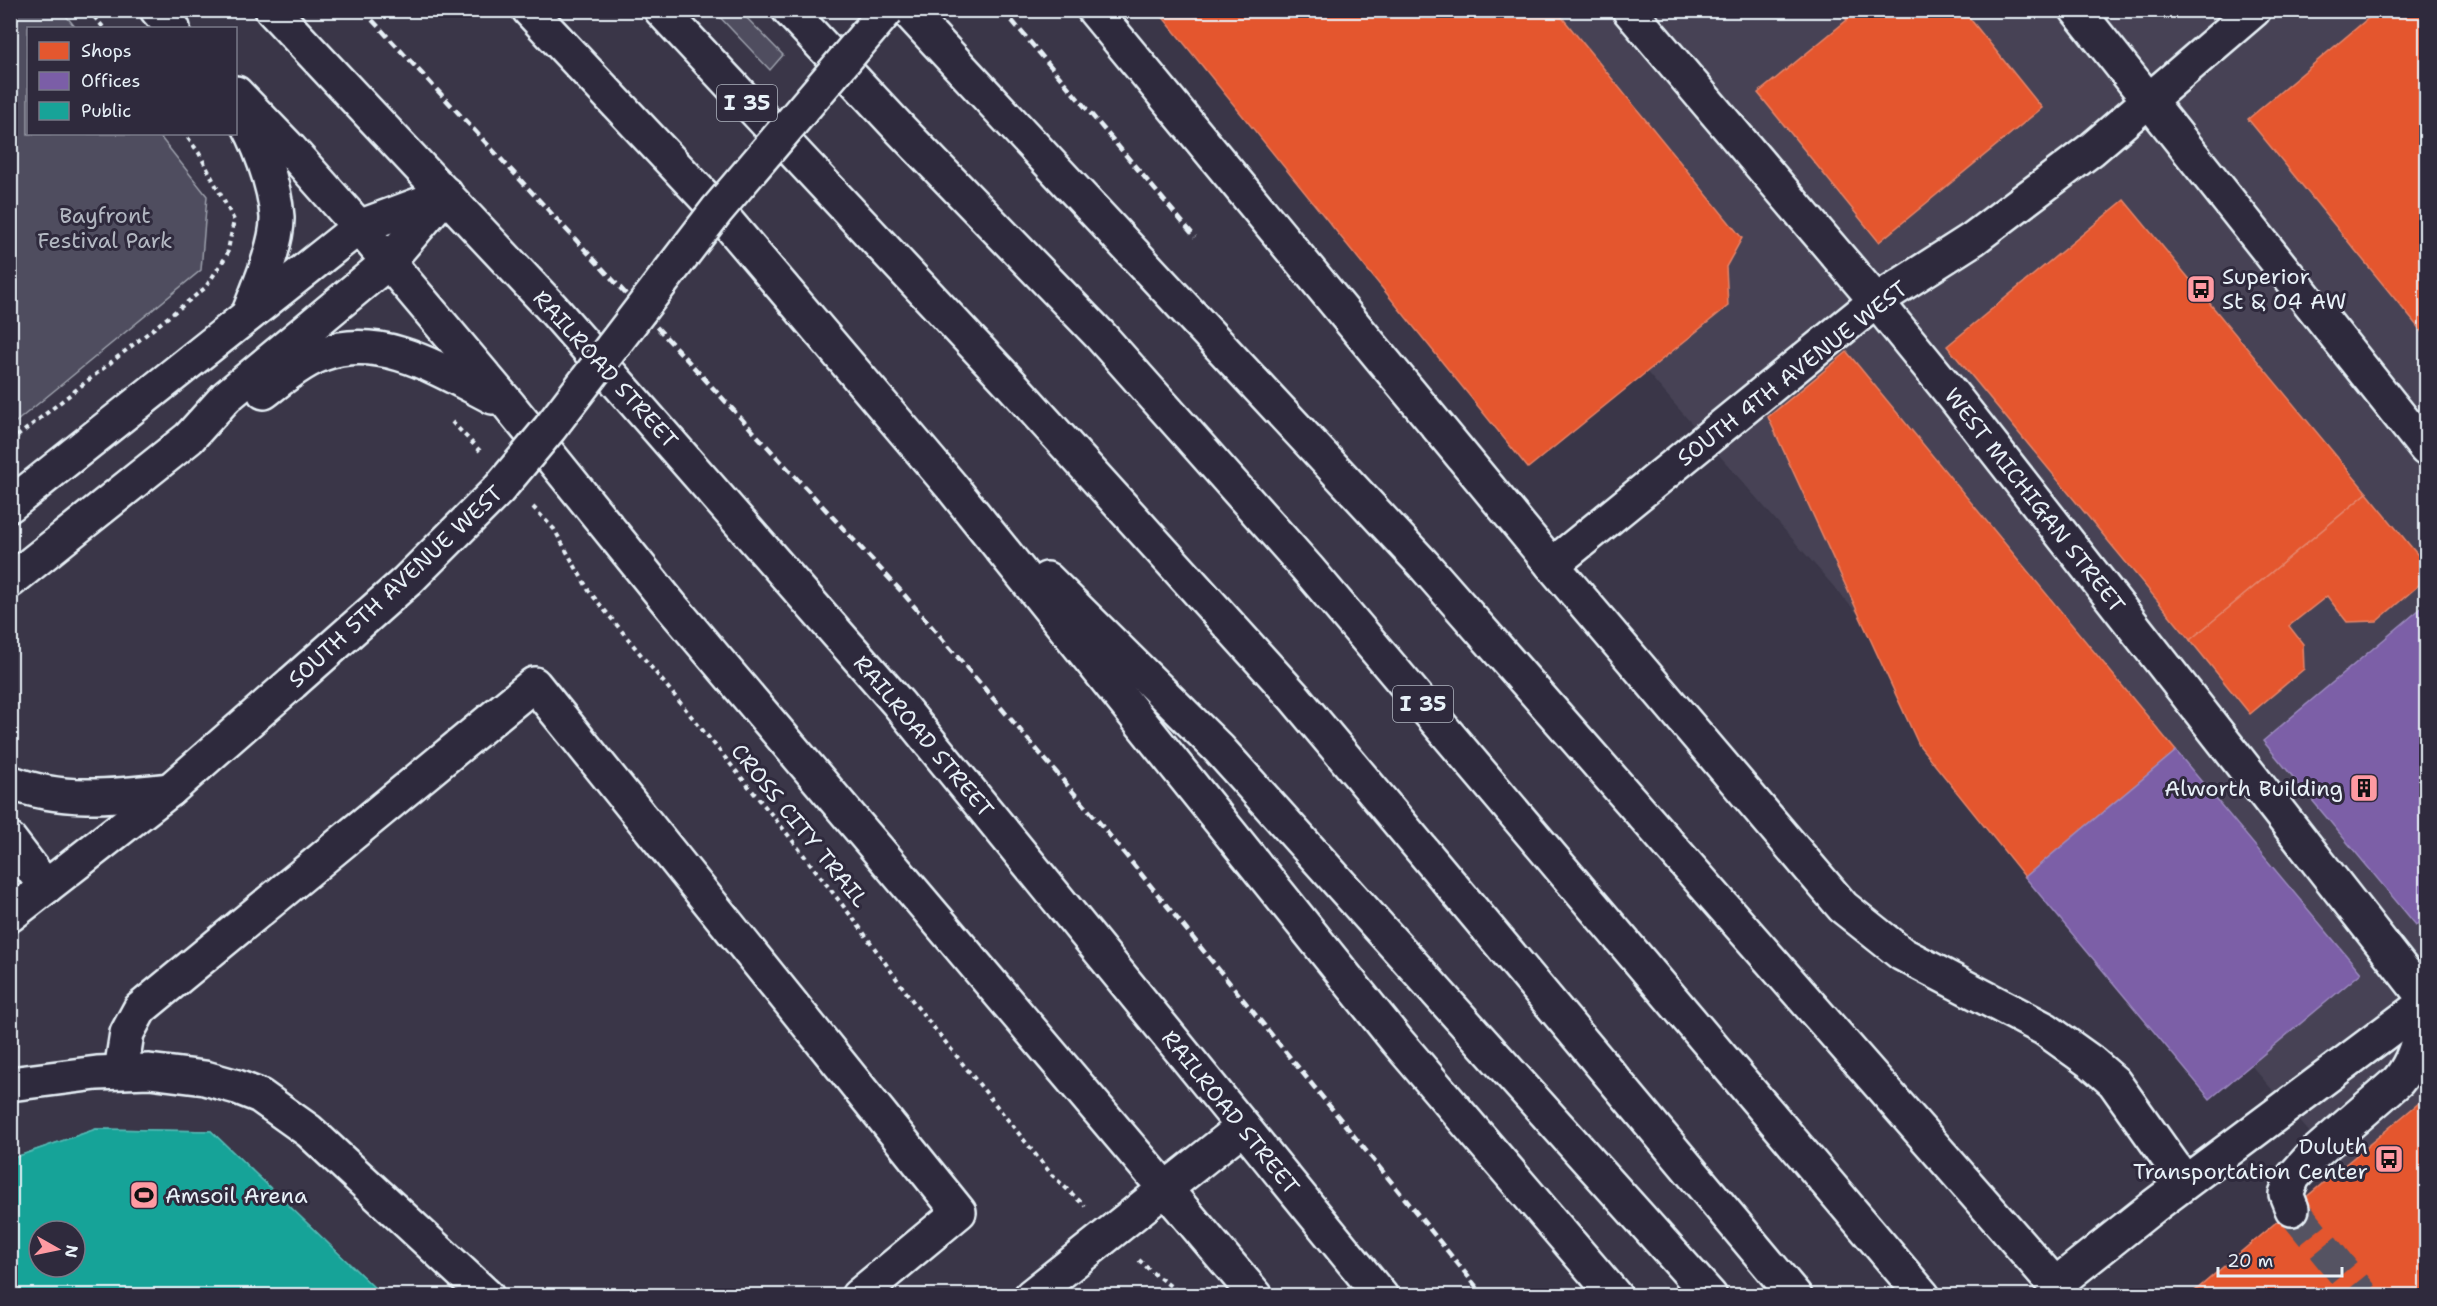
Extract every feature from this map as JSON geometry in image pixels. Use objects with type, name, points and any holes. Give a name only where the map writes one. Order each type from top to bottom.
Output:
[{"type":"main road","points":[[157,10],[172,27]]},
{"type":"main road","name":"RAILROAD STREET","points":[[272,10],[446,194],[658,427],[898,703],[1381,1296]]},
{"type":"main road","points":[[529,10],[717,210],[951,486],[1397,1041],[1614,1296]]},
{"type":"main road","name":"I 35","points":[[662,10],[1011,384],[1295,698],[1795,1296]]},
{"type":"main road","name":"I 35","points":[[789,10],[902,131],[1099,334],[1307,568],[1923,1296]]},
{"type":"main road","name":"SOUTH 5TH AVENUE WEST","points":[[10,915],[170,790],[407,581],[499,489],[550,428],[717,210],[887,10]]},
{"type":"main road","points":[[907,10],[1423,564],[2061,1290],[2185,1182],[2427,1003]]},
{"type":"main road","points":[[1094,10],[1552,566],[1843,907],[1902,954],[2045,1029],[2091,1062],[2114,1082],[2185,1182]]},
{"type":"main road","name":"WEST MICHIGAN STREET","points":[[1629,10],[1876,301],[1955,398],[2427,1003]]},
{"type":"main road","points":[[2077,10],[2427,449]]},
{"type":"main road","name":"SOUTH 4TH AVENUE WEST","points":[[1552,566],[1876,301],[1973,239],[2092,148],[2254,10]]},
{"type":"main road","points":[[237,94],[289,148],[359,227],[508,404],[680,616],[1256,1296]]},
{"type":"main road","points":[[237,104],[266,164],[277,218],[269,260],[248,315]]},
{"type":"main road","points":[[10,506],[359,227],[446,194]]},
{"type":"main road","points":[[10,581],[189,438],[226,397],[387,263],[446,194]]},
{"type":"main road","points":[[189,438],[238,412],[297,367],[323,354],[352,348],[387,351],[419,359],[508,404]]},
{"type":"main road","points":[[951,486],[1133,662],[1219,749],[1710,1296]]},
{"type":"main road","points":[[121,1071],[128,1033],[140,1010],[534,684],[959,1212],[858,1296]]},
{"type":"main road","points":[[10,782],[32,791],[69,796],[100,797],[170,790]]},
{"type":"main road","points":[[10,840],[46,886]]},
{"type":"main road","points":[[2292,1209],[2286,1194],[2293,1177],[2312,1156],[2398,1081],[2408,1069],[2417,1049],[2427,1003]]},
{"type":"main road","points":[[10,1084],[121,1071],[178,1073],[237,1087],[260,1096],[309,1131],[487,1296]]},
{"type":"main road","points":[[10,1100],[56,1078]]},
{"type":"main road","points":[[1031,1296],[1243,1127]]},
{"type":"path","points":[[88,10],[103,27]]},
{"type":"path","points":[[10,442],[205,288],[227,255],[234,220],[200,153],[186,135]]},
{"type":"path","points":[[452,421],[483,454]]},
{"type":"path","name":"CROSS CITY TRAIL","points":[[530,504],[554,529],[589,591],[792,840],[858,925],[914,1003],[1052,1175],[1153,1273],[1184,1296]]},
{"type":"shaded area","points":[[1332,11],[2426,11],[2426,1266]]},
{"type":"green space","name":"Bayfront Festival Park","points":[[11,10],[62,11],[75,27],[27,27],[27,135],[159,135],[207,196],[201,270],[11,426]]},
{"type":"green space","points":[[714,11],[740,11],[783,55],[770,70]]},
{"type":"building: Shops","points":[[1157,10],[1556,10],[1742,238],[1726,267],[1728,306],[1528,468]]},
{"type":"building: Shops","points":[[1838,10],[1963,10],[2042,108],[1879,242],[1758,93],[1847,20]]},
{"type":"building: Shops","points":[[2378,10],[2426,10],[2426,337],[2248,119]]},
{"type":"building: Shops","points":[[2124,200],[2367,493],[2190,640],[1947,346]]},
{"type":"building: Shops","points":[[1847,352],[2176,751],[2025,877],[1919,745],[1768,417]]},
{"type":"building: Shops","points":[[2367,493],[2426,565],[2426,579],[2377,621],[2347,622],[2327,596],[2289,626],[2303,644],[2304,669],[2250,714],[2190,640]]},
{"type":"building: Shops","name":"Duluth Transportation Center","points":[[2426,1097],[2426,1296],[2189,1296],[2256,1239]]},
{"type":"building: Offices","name":"Alworth Building","points":[[2426,604],[2426,916],[2416,925],[2263,741]]},
{"type":"building: Offices","points":[[2176,751],[2361,973],[2210,1099],[2025,877]]},
{"type":"building: Public","name":"Amsoil Arena","points":[[96,1129],[211,1131],[383,1296],[10,1296],[10,1159]]},
{"type":"building: Public","name":"Amsoil Arena","points":[[96,1129],[211,1131],[383,1296],[10,1296],[10,1159]]},
{"type":"tunnel","points":[[2292,1209],[2363,1296]]},
{"type":"railway","points":[[363,10],[901,591],[1098,821],[1484,1296]]},
{"type":"railway","points":[[1003,10],[1195,237]]},
{"type":"place","name":"Superior St & 04 AW","points":[[2201,289]]},
{"type":"place","name":"Alworth Building","points":[[2364,788]]},
{"type":"place","name":"Duluth Transportation Center","points":[[2389,1159]]},
{"type":"place","name":"Amsoil Arena","points":[[144,1195]]}]
